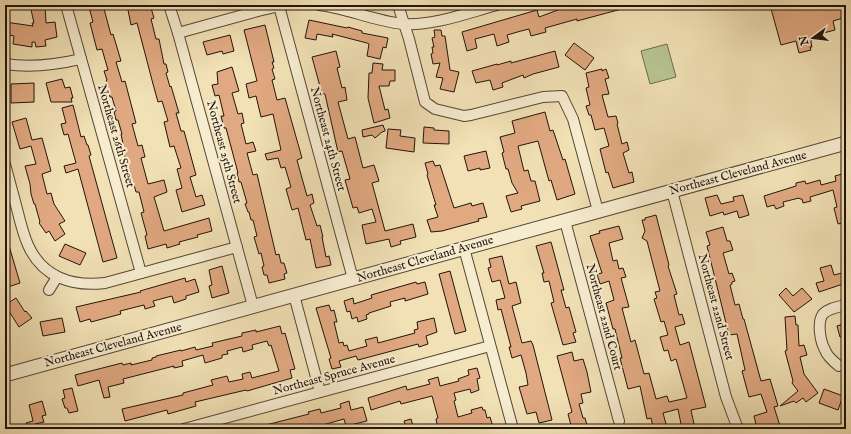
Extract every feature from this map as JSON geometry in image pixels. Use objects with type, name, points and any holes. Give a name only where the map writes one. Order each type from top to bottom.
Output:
[{"type":"street","name":"Northeast 26th Street","points":[[66,5],[141,273]]},
{"type":"street","name":"Northeast 25th Street","points":[[169,5],[253,306]]},
{"type":"street","points":[[178,33],[281,5]]},
{"type":"street","name":"Northeast 24th Street","points":[[281,5],[353,279]]},
{"type":"street","points":[[319,5],[333,7],[367,18],[404,24],[422,23],[444,19],[497,5]]},
{"type":"street","points":[[398,5],[425,102],[435,109],[464,116],[478,114],[543,97],[562,96],[573,119],[598,211]]},
{"type":"street","points":[[5,64],[33,66],[56,64],[81,59]]},
{"type":"street","name":"Northeast Cleveland Avenue","points":[[5,375],[846,143]]},
{"type":"street","points":[[5,164],[7,178],[28,245],[40,264],[57,276],[72,283],[92,285],[105,283],[237,247]]},
{"type":"street","name":"Northeast 22nd Street","points":[[672,191],[726,397],[738,429]]},
{"type":"street","name":"Northeast 22nd Court","points":[[565,220],[619,421]]},
{"type":"street","points":[[464,248],[512,429]]},
{"type":"street","points":[[49,290],[57,276]]},
{"type":"street","points":[[294,295],[320,392]]},
{"type":"street","points":[[839,366],[825,351],[819,328],[820,320],[824,314],[830,309],[846,305]]},
{"type":"street","name":"Northeast Spruce Avenue","points":[[184,429],[490,346]]},
{"type":"green space","points":[[667,44],[676,77],[650,84],[641,51]]},
{"type":"building","points":[[30,5],[45,5],[46,23],[55,22],[57,37],[45,40],[46,46],[36,47],[35,42],[32,42],[32,47],[13,44],[14,36],[5,34],[5,22],[33,26],[32,23],[34,23]]},
{"type":"building","points":[[103,5],[111,35],[113,34],[121,61],[116,62],[122,82],[125,81],[136,123],[132,124],[138,146],[142,145],[145,157],[141,158],[148,184],[164,180],[167,192],[154,197],[164,231],[209,218],[212,231],[197,235],[198,237],[179,242],[180,244],[167,248],[166,244],[148,249],[145,236],[147,235],[141,213],[144,212],[139,192],[136,192],[134,185],[132,185],[122,144],[122,134],[118,120],[116,120],[114,111],[116,111],[112,97],[110,97],[106,81],[104,71],[108,70],[102,49],[97,50],[90,23],[93,22],[89,7]]},
{"type":"building","points":[[127,5],[144,5],[146,10],[151,8],[154,18],[151,19],[156,39],[159,39],[164,64],[166,64],[168,72],[166,73],[179,113],[176,113],[181,131],[184,131],[196,175],[190,177],[196,197],[202,195],[205,205],[182,212],[176,190],[182,188],[177,169],[181,168],[174,146],[170,147],[164,122],[168,121],[162,101],[158,102],[137,23],[131,25]]},
{"type":"building","points":[[557,5],[567,5],[568,7],[577,5],[629,5],[629,7],[545,28],[546,32],[531,36],[529,29],[507,35],[509,42],[497,46],[494,34],[475,39],[477,48],[467,51],[462,32],[537,10],[539,17],[558,10]]},
{"type":"building","points":[[770,5],[846,5],[846,17],[833,21],[835,30],[812,36],[812,47],[810,47],[811,50],[799,53],[796,41],[781,45]]},
{"type":"building","points":[[309,20],[348,27],[362,31],[362,33],[388,38],[386,48],[383,47],[380,59],[367,56],[369,44],[367,43],[332,34],[333,37],[317,34],[316,40],[305,38]]},
{"type":"building","points":[[265,25],[274,62],[272,62],[274,68],[272,69],[275,79],[272,80],[277,100],[285,98],[302,158],[297,160],[300,171],[307,196],[312,194],[314,203],[310,205],[317,226],[320,225],[326,257],[329,256],[331,265],[316,268],[310,239],[306,240],[298,208],[292,210],[286,189],[291,187],[285,167],[281,168],[278,158],[267,160],[265,154],[281,150],[273,114],[261,117],[256,96],[249,98],[246,84],[257,81],[244,30]]},
{"type":"building","points":[[434,30],[441,30],[442,36],[445,36],[450,70],[459,72],[454,92],[440,89],[443,78],[436,77],[440,63],[433,64],[431,54],[433,53],[432,47],[434,47],[432,38],[435,37]]},
{"type":"building","points":[[230,35],[234,51],[223,54],[222,51],[207,55],[203,42]]},
{"type":"building","points":[[574,43],[594,58],[585,70],[565,55]]},
{"type":"building","points":[[336,51],[340,67],[337,68],[342,88],[345,87],[347,100],[338,102],[348,139],[355,137],[363,168],[374,165],[379,181],[372,183],[385,231],[413,224],[416,237],[400,241],[401,244],[391,247],[389,239],[366,244],[362,225],[376,222],[372,209],[359,213],[357,207],[353,208],[345,180],[350,179],[342,151],[338,152],[325,94],[322,94],[312,57]]},
{"type":"building","points":[[555,51],[559,67],[524,78],[523,75],[502,83],[503,87],[493,90],[490,80],[476,83],[472,71],[511,61],[511,63]]},
{"type":"building","points":[[373,63],[383,64],[382,70],[395,70],[395,81],[390,81],[389,86],[379,86],[385,110],[388,109],[390,118],[374,123],[368,98],[369,73],[372,73]]},
{"type":"building","points":[[232,67],[239,91],[232,93],[238,114],[242,113],[244,123],[241,124],[246,144],[253,142],[256,151],[247,153],[253,175],[257,174],[276,255],[279,254],[281,263],[284,263],[287,273],[284,274],[285,279],[269,283],[267,275],[264,275],[262,267],[264,266],[261,253],[259,254],[254,237],[257,236],[253,220],[251,220],[245,204],[247,203],[241,182],[239,182],[226,128],[224,128],[221,116],[224,116],[219,95],[215,96],[212,85],[218,84],[217,72]]},
{"type":"building","points":[[602,69],[602,71],[606,69],[609,78],[605,79],[609,94],[602,95],[608,117],[616,116],[622,144],[627,142],[629,150],[623,153],[629,173],[632,172],[634,182],[613,188],[608,172],[606,173],[600,149],[609,146],[604,128],[595,130],[591,115],[589,115],[586,106],[590,105],[586,88],[589,87],[586,73]]},
{"type":"building","points":[[62,79],[65,88],[70,87],[73,98],[71,98],[72,102],[51,102],[46,83]]},
{"type":"building","points":[[34,83],[34,102],[11,103],[11,84]]},
{"type":"building","points":[[73,105],[81,137],[84,136],[91,155],[89,156],[117,258],[103,262],[78,169],[66,173],[64,166],[76,163],[68,134],[64,135],[61,124],[66,123],[62,108]]},
{"type":"building","points":[[545,112],[550,131],[553,130],[563,160],[565,159],[575,194],[557,200],[551,180],[549,181],[538,141],[518,146],[524,171],[528,170],[531,181],[535,181],[540,201],[521,206],[522,209],[511,212],[506,196],[518,193],[512,183],[508,169],[506,169],[500,137],[515,133],[512,121]]},
{"type":"building","points":[[26,118],[32,140],[42,138],[51,171],[42,174],[47,194],[51,193],[54,204],[65,221],[59,224],[65,234],[55,241],[49,231],[46,233],[39,223],[40,222],[31,194],[25,166],[36,164],[31,146],[20,149],[12,122]]},
{"type":"building","points":[[383,125],[385,131],[375,138],[372,135],[363,137],[362,130]]},
{"type":"building","points":[[424,127],[434,128],[434,130],[449,131],[449,144],[423,143]]},
{"type":"building","points":[[388,129],[401,130],[400,136],[415,138],[414,152],[386,148]]},
{"type":"building","points":[[486,151],[490,168],[480,170],[480,168],[468,171],[464,156]]},
{"type":"building","points":[[433,161],[435,166],[440,165],[454,208],[471,203],[472,206],[483,203],[487,217],[478,219],[479,221],[442,231],[431,232],[427,220],[438,217],[425,163]]},
{"type":"building","points":[[842,174],[842,176],[846,175],[846,222],[838,224],[834,208],[837,207],[833,190],[810,197],[811,201],[803,203],[802,199],[799,198],[783,202],[784,206],[776,209],[774,205],[767,207],[764,196],[796,186],[796,183],[805,181],[806,184],[820,180],[821,185],[836,181],[835,176]]},
{"type":"building","points":[[717,195],[721,204],[734,201],[733,197],[743,195],[749,215],[739,218],[737,211],[724,215],[723,212],[710,216],[705,198]]},
{"type":"building","points":[[656,215],[669,265],[668,266],[677,294],[674,295],[679,315],[682,314],[685,324],[675,327],[680,345],[689,342],[706,407],[691,410],[695,429],[682,429],[678,409],[663,413],[666,424],[653,427],[651,418],[647,419],[640,386],[628,389],[620,358],[622,358],[615,329],[613,329],[606,303],[614,300],[609,281],[600,284],[597,274],[602,273],[590,236],[600,233],[599,231],[619,226],[623,239],[609,243],[613,261],[617,260],[619,269],[623,268],[626,277],[621,278],[629,307],[622,308],[631,342],[635,340],[644,374],[649,373],[656,399],[667,396],[669,402],[687,398],[676,359],[671,361],[668,350],[664,351],[660,337],[668,335],[664,321],[661,322],[654,299],[657,298],[655,292],[660,291],[647,241],[642,238],[645,231],[642,220]]},
{"type":"building","points":[[723,227],[727,241],[730,241],[733,250],[723,253],[729,274],[732,273],[735,281],[730,285],[735,305],[739,304],[761,381],[770,379],[778,406],[774,407],[781,429],[767,429],[766,426],[757,429],[754,416],[767,412],[761,394],[749,397],[742,371],[745,370],[737,334],[729,335],[707,246],[710,245],[706,232]]},
{"type":"building","points":[[5,239],[7,239],[20,283],[8,287],[5,278]]},
{"type":"building","points":[[551,242],[564,290],[561,290],[566,308],[569,307],[576,332],[573,333],[576,342],[563,345],[551,303],[554,302],[549,281],[544,282],[542,273],[544,273],[536,246]]},
{"type":"building","points":[[65,244],[86,253],[80,265],[59,256]]},
{"type":"building","points":[[502,256],[509,284],[516,282],[521,303],[512,306],[522,343],[531,341],[533,345],[552,420],[539,423],[536,412],[527,414],[519,387],[528,385],[526,373],[521,355],[512,358],[509,347],[511,347],[501,309],[498,310],[496,300],[505,298],[500,280],[492,282],[488,268],[491,267],[489,259]]},
{"type":"building","points":[[831,265],[834,275],[846,272],[846,283],[819,292],[816,283],[824,281],[820,268]]},
{"type":"building","points":[[222,266],[229,293],[212,298],[209,286],[212,285],[209,270]]},
{"type":"building","points":[[450,271],[466,331],[455,334],[439,274]]},
{"type":"building","points":[[185,278],[186,282],[195,279],[199,292],[186,296],[186,299],[174,303],[172,296],[153,301],[155,306],[145,309],[144,305],[120,311],[121,314],[91,322],[90,319],[80,322],[76,307],[141,292],[140,291]]},
{"type":"building","points":[[416,282],[417,284],[425,282],[428,294],[405,301],[405,298],[390,302],[391,306],[369,313],[366,315],[367,319],[358,322],[357,317],[352,319],[350,311],[347,312],[344,301],[353,298],[354,304],[372,298],[371,295]]},
{"type":"building","points":[[786,288],[793,296],[802,288],[812,299],[794,312],[779,295]]},
{"type":"building","points":[[16,298],[25,312],[26,311],[32,318],[19,327],[5,305]]},
{"type":"building","points":[[329,305],[331,311],[334,310],[337,322],[334,322],[339,343],[343,342],[344,346],[347,345],[349,351],[367,346],[365,340],[377,337],[378,343],[415,333],[414,330],[418,329],[417,322],[434,318],[437,332],[426,336],[428,344],[419,347],[418,344],[358,360],[356,356],[339,361],[341,367],[332,369],[329,359],[331,358],[316,308]]},
{"type":"building","points":[[795,316],[796,325],[798,325],[799,346],[804,345],[807,355],[800,357],[804,374],[818,393],[806,402],[803,398],[796,403],[794,401],[780,406],[798,391],[792,383],[793,381],[785,351],[787,350],[785,317]]},
{"type":"building","points":[[62,318],[65,332],[43,336],[40,322]]},
{"type":"building","points":[[846,323],[846,335],[840,337],[837,326]]},
{"type":"building","points":[[280,326],[282,334],[285,333],[295,369],[290,370],[292,378],[247,391],[195,402],[196,406],[168,414],[167,410],[125,421],[122,409],[183,395],[183,393],[213,385],[211,380],[227,376],[229,382],[243,379],[242,374],[250,372],[252,378],[279,371],[271,345],[269,346],[267,341],[252,345],[253,349],[243,352],[242,347],[227,351],[228,354],[222,355],[222,358],[205,363],[203,355],[182,361],[183,366],[174,368],[174,366],[123,379],[124,383],[108,387],[110,397],[104,398],[99,380],[78,386],[75,375],[122,363],[123,365],[131,363],[131,365],[152,360],[152,358],[156,356],[195,347],[196,350],[213,346],[212,343],[242,336],[242,333],[256,330],[256,332]]},
{"type":"building","points":[[572,352],[574,361],[583,359],[587,372],[591,392],[581,394],[583,403],[579,404],[588,429],[572,429],[568,414],[572,412],[557,356]]},
{"type":"building","points":[[477,368],[480,378],[477,379],[479,390],[471,393],[470,389],[454,393],[456,400],[454,401],[458,417],[472,413],[471,410],[482,407],[483,410],[485,410],[487,418],[490,417],[493,427],[484,429],[482,424],[463,429],[438,429],[436,419],[438,418],[432,396],[401,404],[400,401],[371,410],[368,398],[406,386],[407,390],[430,384],[428,380],[438,377],[440,386],[459,381],[458,379],[469,375],[468,370]]},
{"type":"building","points":[[72,388],[78,411],[69,413],[67,408],[65,408],[62,399],[65,398],[63,390]]},
{"type":"building","points":[[824,389],[843,396],[838,410],[819,403]]},
{"type":"building","points":[[42,401],[46,415],[42,416],[44,422],[35,424],[36,429],[27,429],[26,423],[33,421],[29,405]]},
{"type":"building","points":[[349,401],[351,410],[363,407],[367,421],[346,426],[344,419],[319,426],[320,429],[313,429],[311,424],[292,429],[258,429],[258,427],[309,414],[308,412],[320,409],[321,413],[341,408],[340,404]]},
{"type":"building","points":[[411,419],[414,429],[407,429],[404,421]]}]
